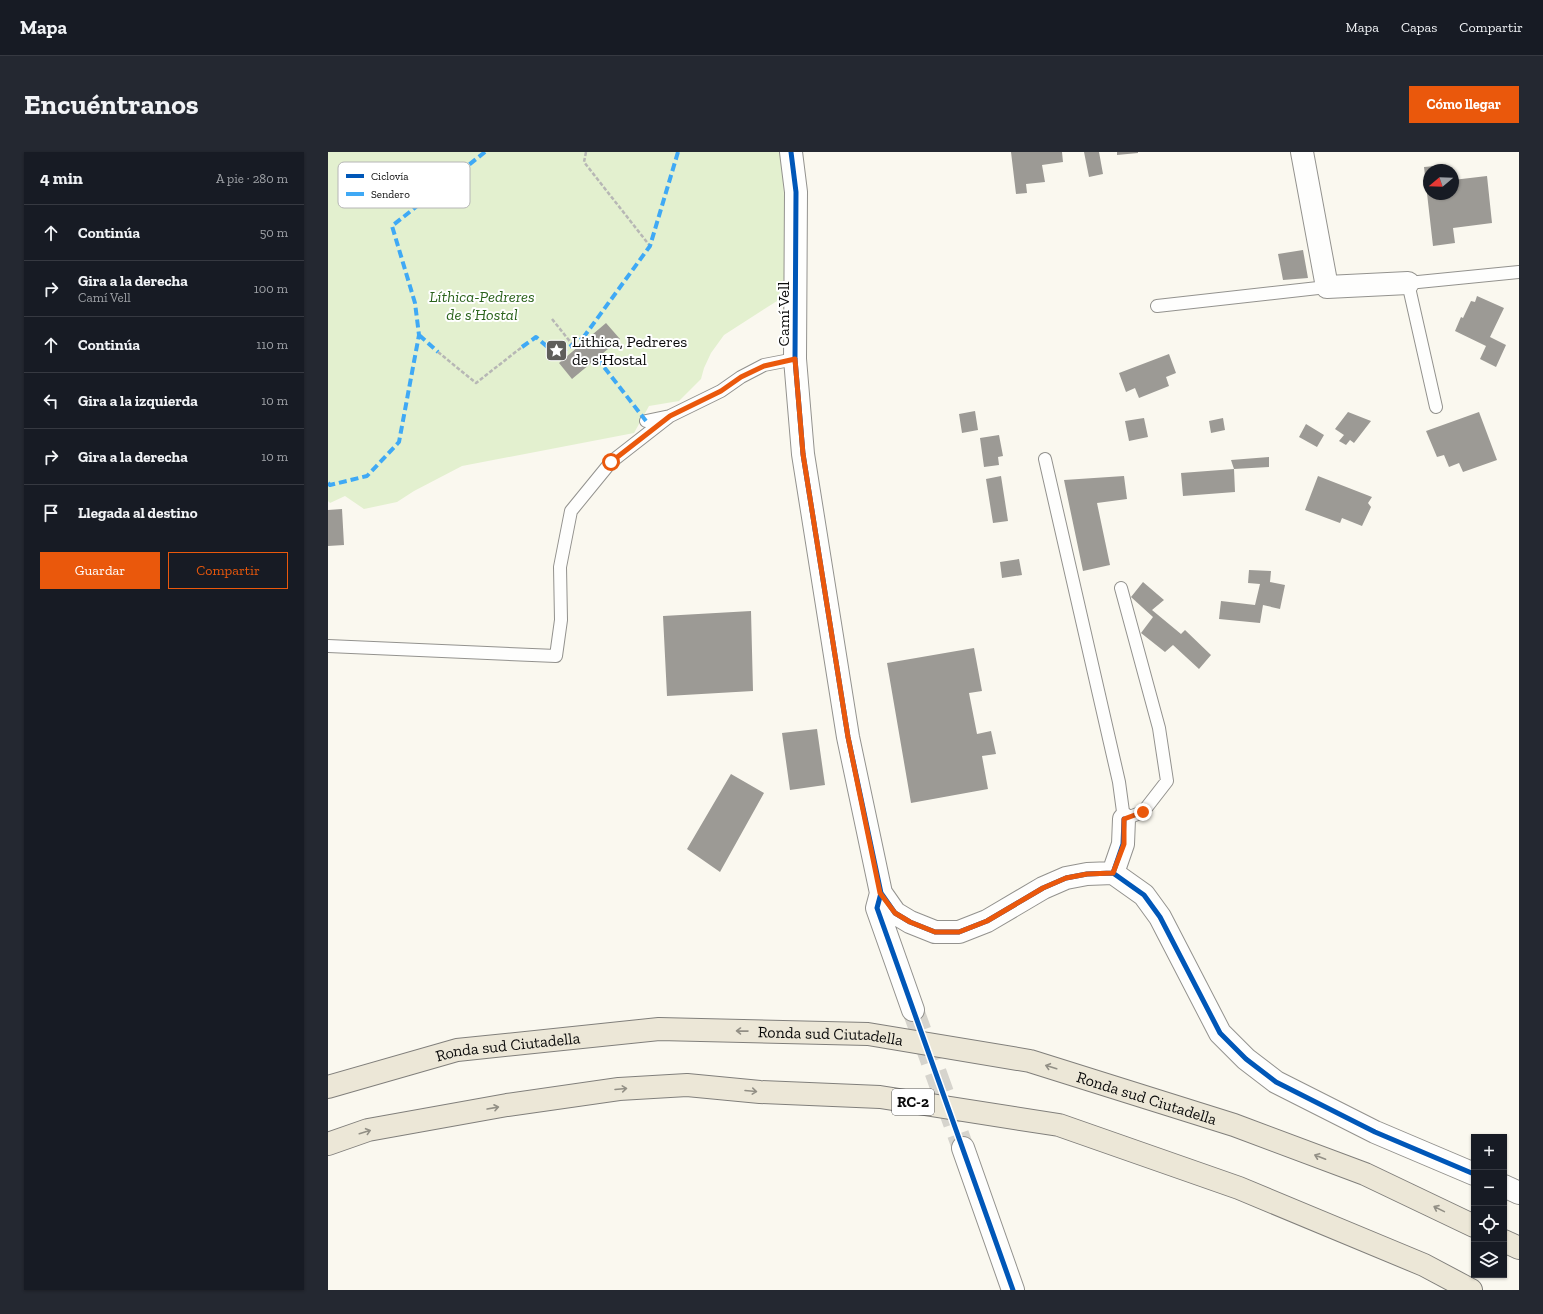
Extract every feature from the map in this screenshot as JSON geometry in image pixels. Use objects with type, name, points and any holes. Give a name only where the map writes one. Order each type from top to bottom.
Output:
[{"type":"main road","name":"Ronda sud Ciutadella","points":[[328,1087],[457,1050],[659,1029],[868,1034],[1030,1061],[1234,1125],[1365,1174],[1471,1225]]},
{"type":"main road","name":"RC-2","points":[[328,1144],[368,1130],[507,1105],[619,1089],[687,1085],[760,1092],[880,1097],[1059,1125],[1239,1188],[1424,1265],[1471,1290]]},
{"type":"main road","points":[[1506,1242],[1519,1248]]},
{"type":"street","name":"Camí Vell","points":[[791,152],[796,192],[795,359],[803,454],[848,737],[880,893]]},
{"type":"street","points":[[1302,152],[1327,287],[1408,283]]},
{"type":"street","points":[[1113,873],[1124,844],[1124,819]]},
{"type":"street","points":[[880,893],[895,913],[910,922],[935,932],[959,932],[987,921],[1043,888],[1066,878],[1087,874],[1113,873],[1144,895],[1160,917],[1220,1033],[1246,1059],[1276,1082],[1375,1132],[1471,1173]]},
{"type":"street","points":[[880,893],[877,908],[913,1010]]},
{"type":"street","points":[[963,1148],[1013,1290]]},
{"type":"street","points":[[1507,1187],[1519,1193]]},
{"type":"lane","points":[[1436,407],[1408,283],[1519,272]]},
{"type":"lane","points":[[1157,306],[1327,287]]},
{"type":"lane","points":[[328,646],[556,656],[561,620],[560,567],[571,511],[611,462],[670,416],[721,391],[741,377],[764,366],[795,359]]},
{"type":"lane","points":[[646,421],[670,416]]},
{"type":"lane","points":[[1045,459],[1119,782],[1124,819],[1143,812],[1167,781],[1159,728],[1120,588]]},
{"type":"path","points":[[586,152],[584,162],[650,246]]},
{"type":"path","points":[[552,319],[572,344]]},
{"type":"path","points":[[438,352],[476,383],[522,347]]},
{"type":"green space","name":"Líthica-Pedreres de s’Hostal","points":[[328,152],[780,152],[783,173],[787,268],[777,301],[724,335],[711,353],[701,379],[679,401],[649,406],[634,433],[462,466],[414,491],[397,502],[364,509],[345,496],[330,503],[328,501]]},
{"type":"building","points":[[1011,152],[1062,152],[1063,162],[1042,165],[1045,182],[1026,184],[1027,193],[1016,194]]},
{"type":"building","points":[[1084,152],[1099,152],[1103,174],[1089,177]]},
{"type":"building","points":[[1117,152],[1138,152],[1138,153],[1117,155]]},
{"type":"building","points":[[1487,176],[1492,223],[1453,228],[1455,243],[1433,246],[1428,200],[1459,200],[1459,179]]},
{"type":"building","points":[[1303,250],[1308,278],[1283,280],[1278,254]]},
{"type":"building","points":[[1477,296],[1504,308],[1490,337],[1506,345],[1496,367],[1480,359],[1486,346],[1455,331],[1461,317],[1463,318],[1471,301],[1475,302]]},
{"type":"building","points":[[606,323],[620,339],[572,379],[559,363]]},
{"type":"building","points":[[1169,354],[1176,373],[1166,377],[1169,386],[1139,398],[1135,388],[1126,392],[1119,373]]},
{"type":"building","points":[[975,411],[978,430],[962,433],[959,414]]},
{"type":"building","points":[[1348,412],[1371,421],[1354,443],[1350,440],[1346,445],[1339,441],[1344,435],[1335,429]]},
{"type":"building","points":[[1479,412],[1497,460],[1463,472],[1459,463],[1449,467],[1444,455],[1437,457],[1426,431]]},
{"type":"building","points":[[1144,418],[1148,437],[1129,441],[1125,421]]},
{"type":"building","points":[[1223,418],[1225,430],[1211,433],[1209,421]]},
{"type":"building","points":[[1306,424],[1324,435],[1317,447],[1299,437]]},
{"type":"building","points":[[999,435],[1003,456],[998,457],[999,465],[984,467],[980,438]]},
{"type":"building","points":[[1269,457],[1269,467],[1234,469],[1231,460]]},
{"type":"building","points":[[1234,469],[1235,492],[1183,496],[1181,473]]},
{"type":"building","points":[[1001,476],[1008,521],[993,523],[986,479]]},
{"type":"building","points":[[1124,476],[1127,499],[1097,503],[1110,565],[1083,571],[1064,480]]},
{"type":"building","points":[[1318,476],[1372,497],[1368,503],[1371,507],[1362,526],[1342,518],[1340,523],[1305,510]]},
{"type":"building","points":[[342,509],[344,545],[328,546],[328,510]]},
{"type":"building","points":[[1019,559],[1022,575],[1002,578],[1000,562]]},
{"type":"building","points":[[1249,570],[1271,571],[1270,582],[1285,585],[1280,609],[1263,605],[1260,623],[1219,619],[1221,601],[1255,605],[1260,584],[1248,583]]},
{"type":"building","points":[[1143,582],[1164,600],[1152,610],[1181,634],[1185,630],[1211,655],[1199,669],[1173,645],[1165,652],[1141,633],[1153,617],[1131,597]]},
{"type":"building","points":[[751,611],[753,691],[667,696],[663,616]]},
{"type":"building","points":[[974,648],[982,691],[969,693],[977,734],[991,731],[996,754],[982,756],[988,789],[911,803],[887,663]]},
{"type":"building","points":[[817,729],[825,785],[790,790],[782,733]]},
{"type":"building","points":[[731,774],[764,793],[720,872],[687,849]]},
{"type":"tunnel","points":[[913,1010],[963,1148]]},
{"type":"marked path","points":[[470,164],[485,152]]},
{"type":"marked path","points":[[583,338],[650,246],[678,152]]},
{"type":"marked path","points":[[328,483],[330,485],[367,476],[399,442],[419,335],[415,303],[392,226],[415,208]]},
{"type":"marked path","points":[[419,335],[438,352]]},
{"type":"marked path","points":[[522,347],[536,337],[557,355],[583,338],[585,340]]},
{"type":"marked path","points":[[597,358],[646,421]]},
{"type":"cycle path","points":[[791,152],[796,192],[795,359],[803,454],[848,737],[881,893],[895,913],[910,922],[935,932],[959,932],[987,921],[1043,888],[1066,878],[1087,874],[1113,873],[1123,844],[1124,819]]},
{"type":"cycle path","points":[[1113,873],[1144,895],[1160,917],[1220,1033],[1246,1059],[1276,1082],[1375,1132],[1471,1173]]},
{"type":"cycle path","points":[[881,893],[877,908],[1013,1290]]},
{"type":"place","name":"Lithica, Pedreres de s'Hostal","points":[[556,350]]},
{"type":"route","points":[[611,462],[670,416],[721,391],[741,377],[764,366],[795,359],[803,454],[848,737],[880,893],[895,913],[910,922],[935,932],[959,932],[987,921],[1043,888],[1066,878],[1087,874],[1113,873],[1124,844],[1124,819],[1143,812]]}]
